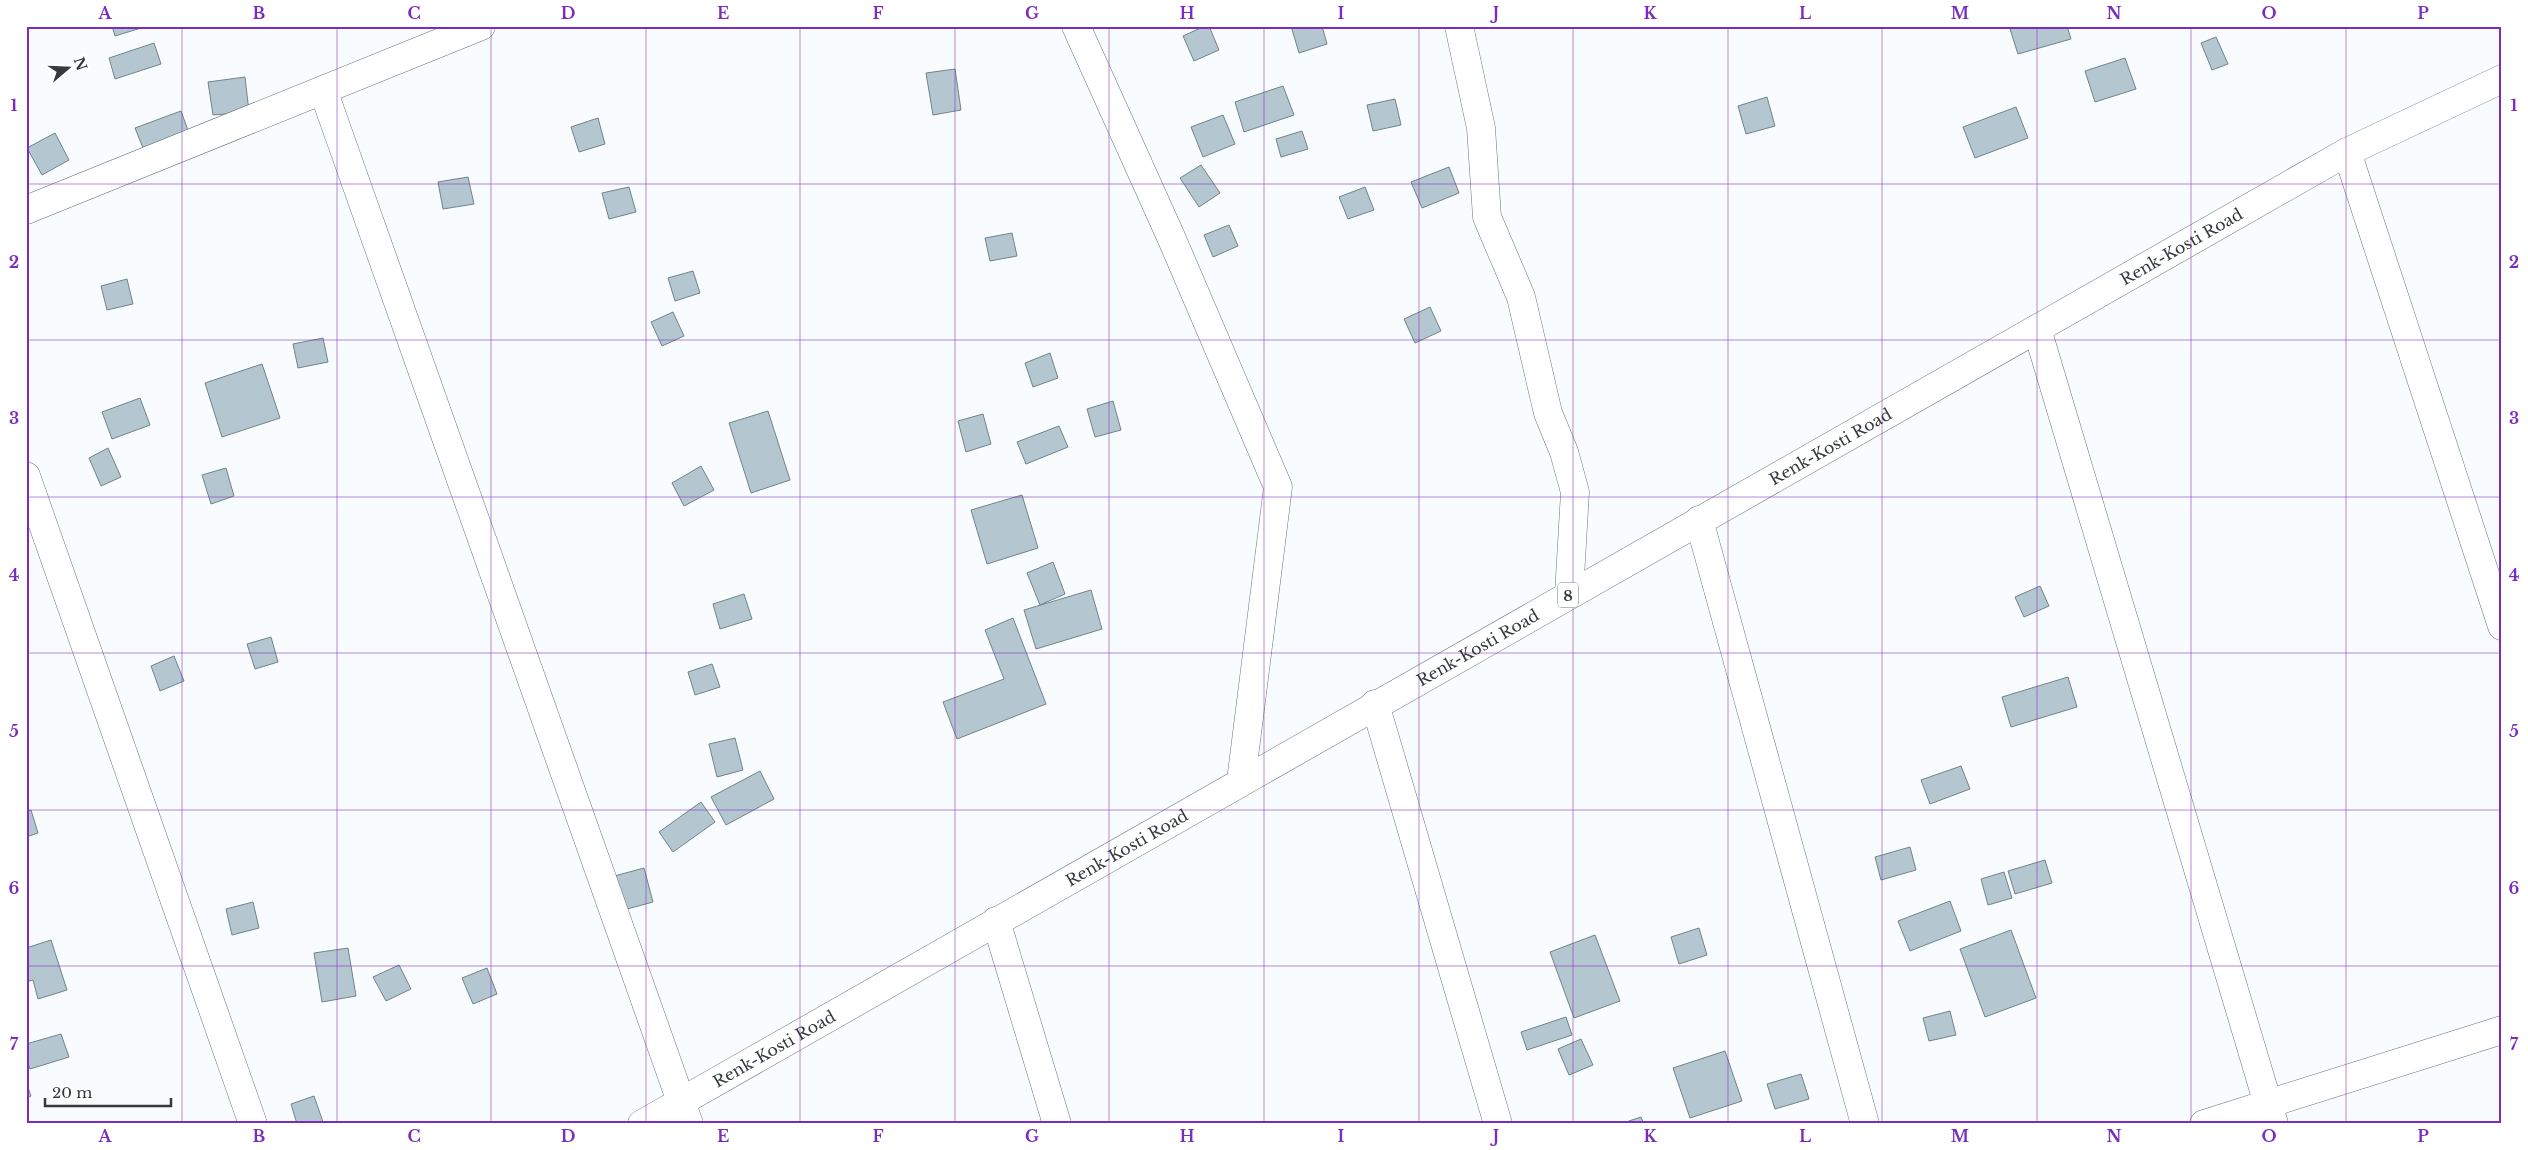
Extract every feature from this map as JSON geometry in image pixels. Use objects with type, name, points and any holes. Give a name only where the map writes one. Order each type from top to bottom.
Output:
[{"type":"street","points":[[26,210],[481,26]]},
{"type":"street","points":[[1076,26],[1171,237],[1278,487],[1242,781]]},
{"type":"street","points":[[1459,26],[1481,128],[1487,217],[1521,297],[1548,413],[1564,452],[1575,492],[1569,594]]},
{"type":"street","name":"Renk-Kosti Road","points":[[642,1124],[686,1112],[996,921],[2347,152],[2502,79]]},
{"type":"street","points":[[323,90],[686,1112]]},
{"type":"street","points":[[2347,152],[2502,626]]},
{"type":"street","points":[[2037,329],[2271,1114]]},
{"type":"street","points":[[26,476],[252,1124]]},
{"type":"street","points":[[1699,520],[1865,1124]]},
{"type":"street","points":[[1375,704],[1498,1124]]},
{"type":"street","points":[[996,921],[1057,1124]]},
{"type":"street","points":[[2204,1124],[2271,1114],[2502,1030]]},
{"type":"building","points":[[112,26],[140,26],[141,28],[115,36]]},
{"type":"building","points":[[1209,26],[1219,50],[1194,61],[1183,36]]},
{"type":"building","points":[[1291,26],[1322,26],[1327,44],[1299,53]]},
{"type":"building","points":[[2009,26],[2067,26],[2071,39],[2018,54]]},
{"type":"building","points":[[2216,37],[2228,64],[2212,70],[2201,43]]},
{"type":"building","points":[[154,43],[161,64],[115,79],[109,58]]},
{"type":"building","points":[[2125,58],[2136,89],[2095,102],[2085,71]]},
{"type":"building","points":[[955,69],[961,110],[933,115],[926,73]]},
{"type":"building","points":[[245,77],[249,112],[213,115],[208,82]]},
{"type":"building","points":[[1283,86],[1294,115],[1244,132],[1235,102]]},
{"type":"building","points":[[1767,97],[1775,126],[1746,134],[1738,106]]},
{"type":"building","points":[[1395,99],[1401,125],[1373,131],[1367,105]]},
{"type":"building","points":[[2016,107],[2028,138],[1975,158],[1963,127]]},
{"type":"building","points":[[181,111],[190,136],[145,153],[135,128]]},
{"type":"building","points":[[1223,115],[1235,144],[1203,157],[1191,127]]},
{"type":"building","points":[[598,118],[605,144],[579,152],[571,127]]},
{"type":"building","points":[[1302,131],[1308,149],[1281,157],[1276,139]]},
{"type":"building","points":[[55,133],[69,160],[42,175],[27,148]]},
{"type":"building","points":[[1201,165],[1220,193],[1199,207],[1180,178]]},
{"type":"building","points":[[1449,167],[1459,193],[1422,208],[1411,182]]},
{"type":"building","points":[[468,177],[474,204],[443,209],[438,182]]},
{"type":"building","points":[[629,187],[636,212],[609,219],[602,193]]},
{"type":"building","points":[[1365,187],[1374,210],[1348,219],[1339,197]]},
{"type":"building","points":[[1229,225],[1238,246],[1213,257],[1204,235]]},
{"type":"building","points":[[1012,233],[1017,256],[990,261],[985,238]]},
{"type":"building","points":[[693,271],[700,293],[675,301],[668,278]]},
{"type":"building","points":[[127,279],[133,304],[107,310],[101,286]]},
{"type":"building","points":[[1430,307],[1441,331],[1415,343],[1404,319]]},
{"type":"building","points":[[673,312],[684,336],[662,346],[651,322]]},
{"type":"building","points":[[323,338],[328,362],[298,368],[293,344]]},
{"type":"building","points":[[1050,353],[1058,378],[1033,387],[1025,363]]},
{"type":"building","points":[[262,364],[280,418],[222,437],[205,383]]},
{"type":"building","points":[[140,398],[150,425],[112,439],[102,412]]},
{"type":"building","points":[[1113,401],[1121,430],[1095,437],[1087,409]]},
{"type":"building","points":[[768,411],[790,480],[751,493],[729,423]]},
{"type":"building","points":[[983,414],[991,444],[966,452],[958,421]]},
{"type":"building","points":[[1059,426],[1068,447],[1026,464],[1017,442]]},
{"type":"building","points":[[108,448],[121,477],[101,486],[89,458]]},
{"type":"building","points":[[701,466],[714,490],[684,506],[672,483]]},
{"type":"building","points":[[226,468],[234,496],[211,504],[202,475]]},
{"type":"building","points":[[1022,495],[1038,548],[987,564],[971,510]]},
{"type":"building","points":[[1053,562],[1065,594],[1040,605],[1027,573]]},
{"type":"building","points":[[2040,586],[2049,606],[2024,617],[2015,597]]},
{"type":"building","points":[[1091,590],[1102,629],[1036,649],[1024,610]]},
{"type":"building","points":[[744,594],[752,619],[720,629],[713,604]]},
{"type":"building","points":[[1013,618],[1046,704],[957,739],[943,702],[1004,679],[985,630]]},
{"type":"building","points":[[271,637],[278,662],[255,669],[247,644]]},
{"type":"building","points":[[174,656],[184,681],[160,691],[151,666]]},
{"type":"building","points":[[712,664],[720,687],[695,695],[688,672]]},
{"type":"building","points":[[2068,677],[2077,707],[2011,727],[2002,697]]},
{"type":"building","points":[[735,738],[743,770],[717,777],[709,744]]},
{"type":"building","points":[[1961,766],[1970,789],[1930,804],[1921,780]]},
{"type":"building","points":[[760,771],[774,799],[726,825],[711,797]]},
{"type":"building","points":[[701,802],[715,822],[673,852],[659,832]]},
{"type":"building","points":[[31,810],[38,833],[26,837],[26,812]]},
{"type":"building","points":[[1910,847],[1916,870],[1881,880],[1875,857]]},
{"type":"building","points":[[2045,860],[2052,883],[2015,894],[2008,871]]},
{"type":"building","points":[[644,868],[653,902],[616,912],[607,878]]},
{"type":"building","points":[[2004,872],[2012,898],[1988,905],[1981,879]]},
{"type":"building","points":[[1950,901],[1961,931],[1910,951],[1898,921]]},
{"type":"building","points":[[253,902],[259,928],[232,935],[226,909]]},
{"type":"building","points":[[1699,928],[1707,955],[1679,964],[1671,937]]},
{"type":"building","points":[[2011,930],[2036,998],[1985,1017],[1960,949]]},
{"type":"building","points":[[1595,935],[1620,1001],[1574,1018],[1550,952]]},
{"type":"building","points":[[51,940],[67,990],[38,999],[33,980],[26,982],[26,948]]},
{"type":"building","points":[[348,948],[356,996],[322,1002],[314,953]]},
{"type":"building","points":[[399,965],[411,989],[386,1001],[373,977]]},
{"type":"building","points":[[487,968],[497,994],[473,1004],[462,978]]},
{"type":"building","points":[[1950,1011],[1956,1035],[1929,1041],[1923,1018]]},
{"type":"building","points":[[1566,1017],[1572,1035],[1527,1050],[1521,1032]]},
{"type":"building","points":[[61,1034],[69,1057],[30,1069],[26,1058],[26,1044]]},
{"type":"building","points":[[1581,1039],[1593,1065],[1569,1075],[1558,1049]]},
{"type":"building","points":[[1725,1051],[1742,1101],[1690,1118],[1673,1068]]},
{"type":"building","points":[[1801,1074],[1809,1099],[1775,1109],[1767,1084]]},
{"type":"building","points":[[26,1082],[31,1096],[26,1098]]},
{"type":"building","points":[[314,1096],[323,1122],[297,1124],[291,1104]]},
{"type":"building","points":[[1641,1117],[1644,1124],[1620,1124]]}]
